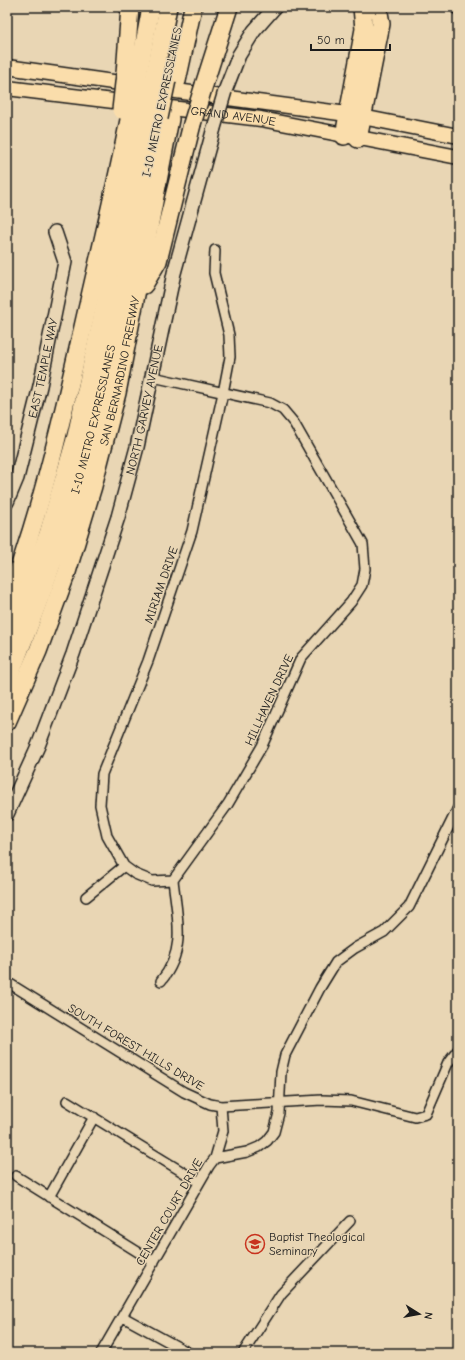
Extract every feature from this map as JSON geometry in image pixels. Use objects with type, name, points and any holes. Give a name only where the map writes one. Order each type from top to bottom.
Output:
[{"type":"highway","points":[[7,601],[19,569],[67,396],[123,149],[145,116],[152,78],[130,7]]},
{"type":"highway","name":"SAN BERNARDINO FREEWAY","points":[[7,722],[38,651],[67,572],[93,486],[117,393],[137,298],[145,116],[152,78],[152,7]]},
{"type":"highway","name":"I-10 METRO EXPRESSLANES","points":[[7,643],[48,534],[76,436],[168,7]]},
{"type":"highway","name":"I-10 METRO EXPRESSLANES","points":[[152,78],[181,7]]},
{"type":"highway","name":"SAN BERNARDINO FREEWAY","points":[[152,78],[193,7]]},
{"type":"highway","points":[[137,298],[158,261],[192,124],[229,7]]},
{"type":"highway","points":[[351,137],[364,29],[362,7]]},
{"type":"highway","points":[[354,116],[381,24],[378,7]]},
{"type":"highway","name":"I-10 METRO EXPRESSLANES","points":[[7,682],[33,618],[66,523],[85,454],[118,317],[136,221],[145,116]]},
{"type":"highway","points":[[7,592],[19,569]]},
{"type":"main road","name":"GRAND AVENUE","points":[[7,67],[354,116],[458,136]]},
{"type":"main road","name":"GRAND AVENUE","points":[[7,88],[261,119],[458,157]]},
{"type":"street","name":"NORTH GARVEY AVENUE","points":[[7,814],[38,746],[73,654],[118,517],[137,447],[174,273],[225,91],[239,55],[254,31],[275,7]]},
{"type":"street","name":"EAST TEMPLE WAY","points":[[7,502],[17,478],[40,386],[65,262],[55,232]]},
{"type":"street","name":"MIRIAM DRIVE","points":[[173,880],[152,881],[134,874],[124,866],[107,836],[100,805],[102,774],[148,661],[192,531],[223,393],[230,357],[230,335],[214,273],[215,250]]},
{"type":"street","name":"HILLHAVEN DRIVE","points":[[153,377],[270,403],[282,410],[294,423],[363,544],[365,569],[362,585],[351,602],[301,658],[262,746],[232,798],[173,880]]},
{"type":"street","name":"CENTER COURT DRIVE","points":[[101,1353],[199,1182],[215,1158],[247,1152],[267,1141],[274,1132],[279,1114],[281,1072],[285,1055],[320,988],[336,962],[355,948],[384,932],[409,907],[458,808]]},
{"type":"street","points":[[86,897],[124,866]]},
{"type":"street","points":[[161,981],[171,970],[177,952],[178,925],[173,880]]},
{"type":"street","name":"SOUTH FOREST HILLS DRIVE","points":[[7,982],[184,1092],[210,1104],[221,1106],[322,1100],[351,1101],[414,1117],[426,1114],[448,1063],[458,1050]]},
{"type":"street","points":[[68,1101],[199,1182]]},
{"type":"street","points":[[215,1158],[224,1131],[221,1106]]},
{"type":"street","points":[[50,1197],[94,1117]]},
{"type":"street","points":[[16,1176],[154,1262]]},
{"type":"street","points":[[243,1353],[281,1294],[350,1221]]},
{"type":"street","points":[[123,1317],[189,1353]]},
{"type":"place","name":"Baptist Theological Seminary","points":[[255,1244]]}]
